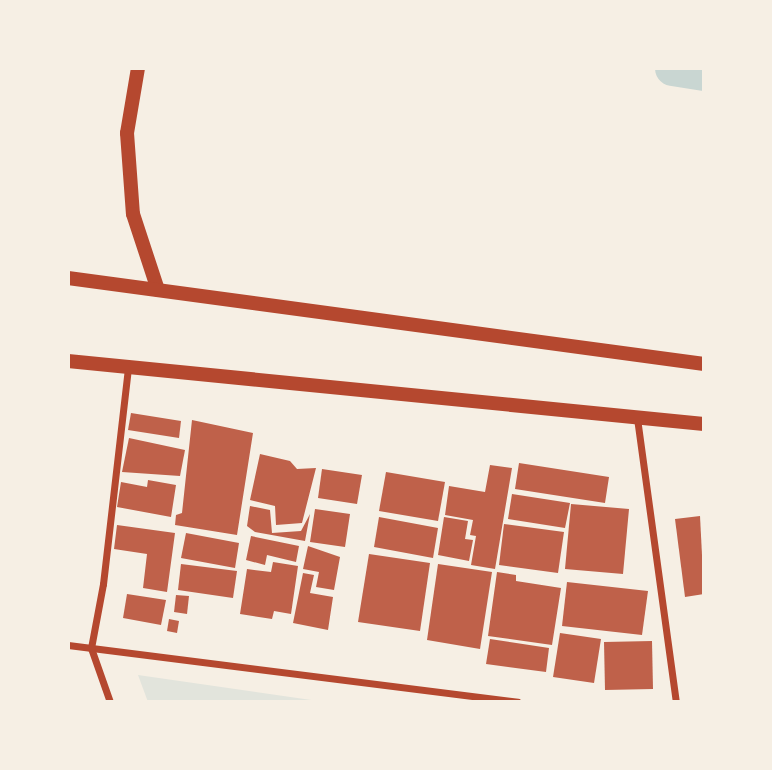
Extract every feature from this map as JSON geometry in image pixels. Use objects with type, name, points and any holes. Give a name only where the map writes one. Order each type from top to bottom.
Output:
[{"type":"main road","points":[[138,68],[127,133],[133,214],[158,290]]},
{"type":"main road","points":[[68,278],[704,364]]},
{"type":"main road","points":[[68,361],[704,424]]},
{"type":"street","points":[[110,702],[90,648],[103,584],[128,368]]},
{"type":"street","points":[[636,417],[676,702]]},
{"type":"street","points":[[68,645],[517,702]]},
{"type":"shaded area","points":[[138,675],[325,702],[148,702]]},
{"type":"building","points":[[131,413],[181,421],[179,438],[128,430]]},
{"type":"building","points":[[192,420],[253,433],[237,535],[175,525],[176,515],[182,513]]},
{"type":"building","points":[[129,438],[185,450],[180,476],[122,472]]},
{"type":"building","points":[[260,454],[290,461],[297,469],[316,468],[302,523],[276,525],[275,506],[250,500]]},
{"type":"building","points":[[519,463],[609,477],[605,503],[515,489]]},
{"type":"building","points":[[490,465],[512,468],[495,569],[471,565],[476,536],[470,535],[473,520],[445,515],[449,486],[485,492]]},
{"type":"building","points":[[322,469],[362,475],[357,504],[318,498]]},
{"type":"building","points":[[386,472],[445,482],[438,521],[379,511]]},
{"type":"building","points":[[148,480],[176,485],[171,517],[117,507],[121,482],[147,487]]},
{"type":"building","points":[[512,494],[570,503],[565,528],[508,519]]},
{"type":"building","points":[[571,504],[629,509],[623,574],[565,569]]},
{"type":"building","points":[[250,506],[270,510],[272,533],[301,531],[310,514],[305,541],[255,532],[247,526]]},
{"type":"building","points":[[315,509],[350,514],[345,547],[310,542]]},
{"type":"building","points":[[700,516],[704,594],[685,597],[675,519]]},
{"type":"building","points":[[379,517],[438,528],[433,558],[374,547]]},
{"type":"building","points":[[444,517],[468,521],[465,539],[473,540],[469,561],[438,555]]},
{"type":"building","points":[[504,524],[564,532],[558,573],[499,565]]},
{"type":"building","points":[[117,525],[175,533],[167,592],[143,588],[147,554],[114,549]]},
{"type":"building","points":[[186,533],[239,543],[235,568],[181,558]]},
{"type":"building","points":[[251,536],[299,546],[296,562],[267,555],[265,565],[246,560]]},
{"type":"building","points":[[308,546],[340,557],[334,590],[316,587],[319,572],[303,569]]},
{"type":"building","points":[[369,554],[430,563],[420,631],[358,622]]},
{"type":"building","points":[[273,562],[298,566],[291,614],[274,611],[272,619],[240,614],[247,569],[271,572]]},
{"type":"building","points":[[181,564],[237,571],[233,598],[178,590]]},
{"type":"building","points":[[438,564],[492,572],[480,649],[427,640]]},
{"type":"building","points":[[497,572],[516,575],[516,581],[561,588],[552,645],[488,636]]},
{"type":"building","points":[[303,573],[314,575],[310,593],[333,597],[328,630],[293,623]]},
{"type":"building","points":[[567,582],[648,591],[642,635],[562,626]]},
{"type":"building","points":[[127,594],[166,600],[161,625],[123,618]]},
{"type":"building","points":[[176,595],[189,596],[187,614],[174,612]]},
{"type":"building","points":[[169,619],[179,621],[177,633],[167,631]]},
{"type":"building","points":[[560,633],[601,639],[594,683],[553,677]]},
{"type":"building","points":[[490,639],[549,648],[546,672],[486,664]]},
{"type":"building","points":[[652,641],[653,689],[605,690],[604,642]]},
{"type":"waterway","points":[[672,68],[704,73]]}]
